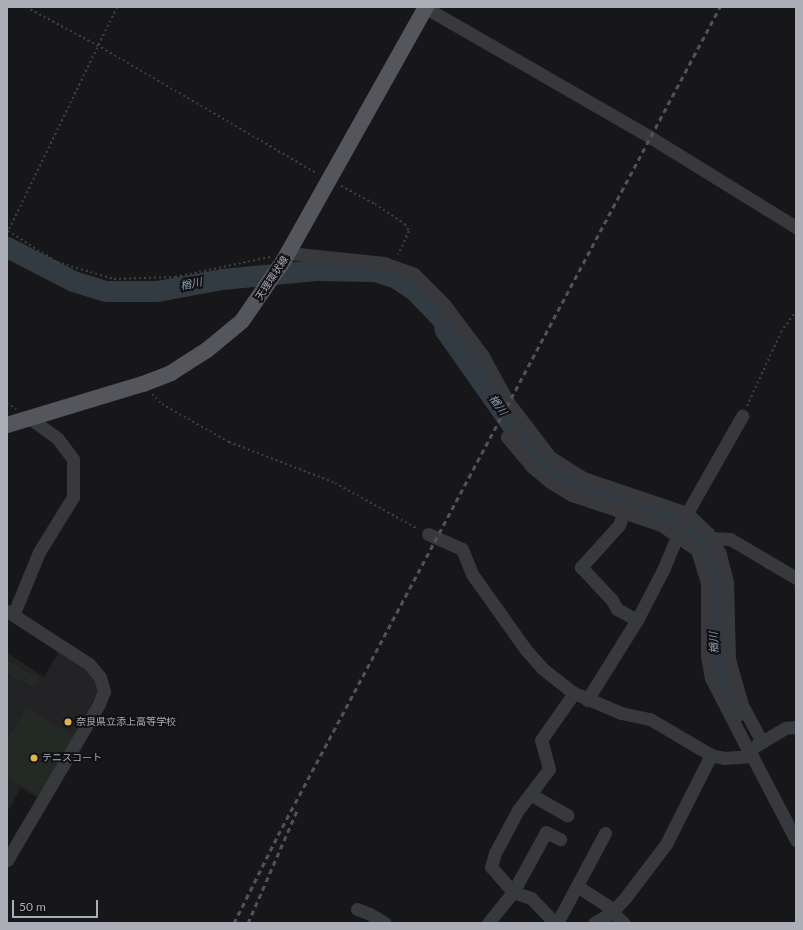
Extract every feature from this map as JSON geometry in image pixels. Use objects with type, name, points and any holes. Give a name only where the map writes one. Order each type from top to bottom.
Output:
[{"type":"main road","name":"天理環状線","points":[[7,425],[143,384],[171,373],[207,350],[242,321],[264,292],[286,257],[426,7]]},
{"type":"street","points":[[426,7],[650,137],[796,227]]},
{"type":"street","points":[[286,257],[384,263],[414,274],[444,304],[483,356],[524,425],[550,457],[583,478],[687,515],[711,538],[720,554],[727,583],[729,659],[755,748],[796,840]]},
{"type":"street","points":[[587,700],[637,620],[687,515],[742,416]]},
{"type":"street","points":[[7,860],[99,704],[104,691],[100,677],[88,664],[10,612],[39,552],[73,497],[74,492],[73,460],[57,438],[29,418]]},
{"type":"street","points":[[524,425],[507,437],[531,466],[545,478],[572,495],[661,525],[679,533],[697,550],[703,564],[707,583],[707,656],[711,678],[755,748]]},
{"type":"street","points":[[629,494],[619,525],[581,567],[612,600],[617,609],[637,620]]},
{"type":"street","points":[[428,534],[462,549],[472,574],[526,650],[543,669],[574,693],[587,700],[621,713],[650,719],[711,755],[755,748],[784,728],[796,727]]},
{"type":"street","points":[[711,538],[730,539],[796,578]]},
{"type":"street","points":[[574,693],[540,740],[549,769],[530,794],[505,832],[491,868],[513,892],[531,898],[556,923],[605,833]]},
{"type":"street","points":[[594,923],[613,911],[666,844],[711,755]]},
{"type":"street","points":[[530,794],[567,815]]},
{"type":"street","points":[[488,923],[513,892],[546,832],[560,839]]},
{"type":"street","points":[[577,886],[613,911],[624,923]]},
{"type":"street","points":[[357,909],[384,923]]},
{"type":"path","points":[[26,7],[98,45],[316,173]]},
{"type":"path","points":[[116,7],[98,45],[93,60],[8,231],[57,262],[114,279],[176,277],[286,257]]},
{"type":"path","points":[[340,186],[375,204],[405,224],[409,231],[398,255],[414,274]]},
{"type":"path","points":[[742,416],[781,332],[796,311]]},
{"type":"path","points":[[143,384],[162,404],[229,442],[335,483],[428,534]]},
{"type":"shaded area","name":"奈良県立添上高等学校","points":[[59,652],[88,672],[96,683],[98,693],[40,799],[21,788],[7,812],[7,777],[39,795],[26,707],[7,740],[7,673],[31,688],[37,678],[7,660],[7,653],[44,677]]},
{"type":"shaded area","points":[[7,660],[38,678],[32,688],[7,673]]},
{"type":"shaded area","name":"テニスコート","points":[[26,707],[74,736],[39,796],[7,777],[7,740]]},
{"type":"waterway","name":"楢川","points":[[7,247],[73,281],[106,291],[157,291],[222,279],[316,270],[375,271],[396,278],[414,290],[443,320],[445,330],[530,451],[551,471],[575,485],[673,516],[697,533],[712,559],[717,584],[713,637],[716,667],[735,712]]},
{"type":"railway","points":[[234,923],[278,835],[720,7]]},
{"type":"railway","points":[[248,923],[297,811]]},
{"type":"place","name":"奈良県立添上高等学校","points":[[68,722]]},
{"type":"place","name":"テニスコート","points":[[34,758]]}]
